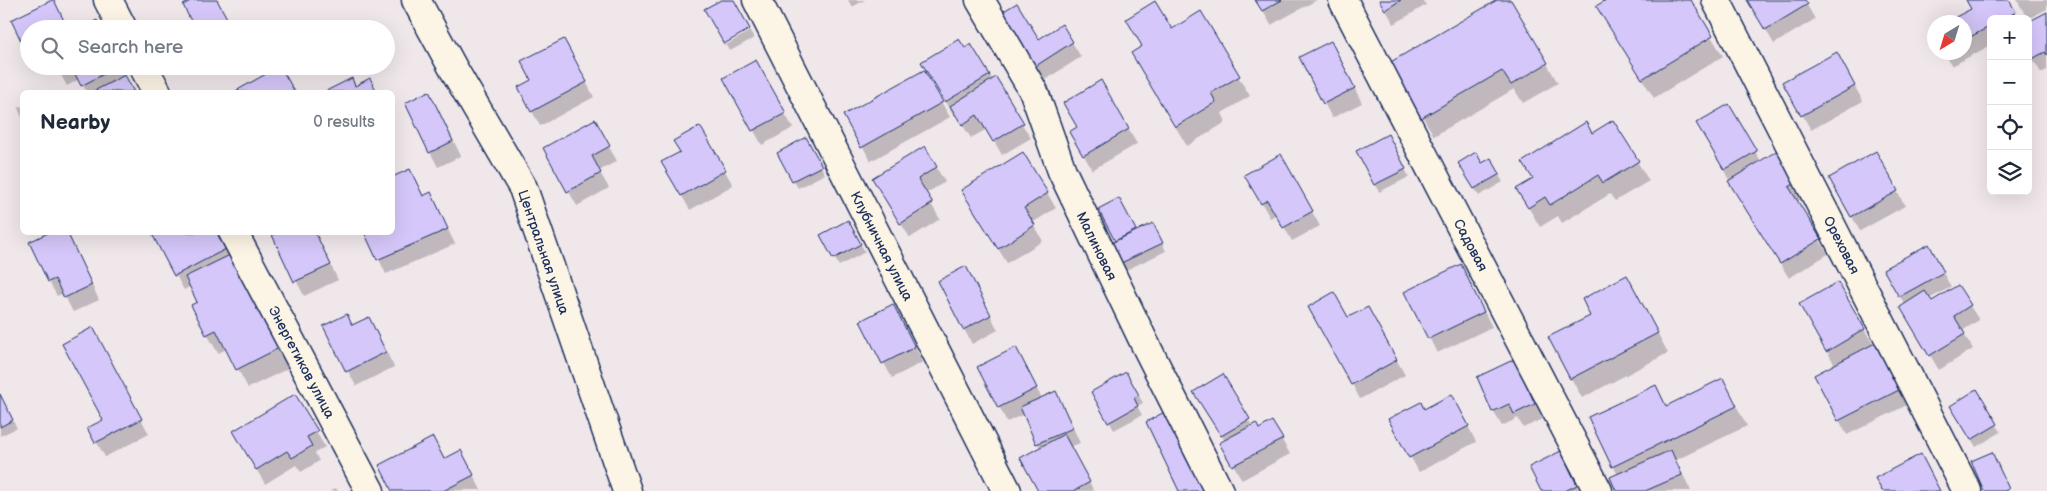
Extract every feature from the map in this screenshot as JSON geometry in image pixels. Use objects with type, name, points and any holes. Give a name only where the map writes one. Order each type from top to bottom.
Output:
[{"type":"street","points":[[108,0],[118,20]]},
{"type":"street","name":"Центральная улица","points":[[416,0],[523,188],[627,491]]},
{"type":"street","name":"Клубничная улица","points":[[757,0],[1007,491]]},
{"type":"street","name":"Малиновая","points":[[980,0],[1034,92],[1062,172],[1219,491]]},
{"type":"street","name":"Садовая","points":[[1343,0],[1598,491]]},
{"type":"street","name":"Ореховая","points":[[1716,0],[1967,491]]},
{"type":"street","points":[[148,75],[156,90]]},
{"type":"street","name":"Энергетиков улица","points":[[235,235],[370,491]]},
{"type":"building","points":[[54,0],[64,20],[20,20],[20,39],[11,20]]},
{"type":"building","points":[[192,0],[217,0],[228,20],[190,20],[183,5]]},
{"type":"building","points":[[721,0],[734,0],[750,29],[724,44],[704,9]]},
{"type":"building","points":[[1255,0],[1282,0],[1262,11]]},
{"type":"building","points":[[1379,0],[1401,0],[1385,10]]},
{"type":"building","points":[[1497,0],[1511,0],[1548,63],[1511,85],[1502,71],[1421,118],[1389,63]]},
{"type":"building","points":[[1606,0],[1691,0],[1713,36],[1642,79],[1596,6]]},
{"type":"building","points":[[1747,0],[1805,0],[1808,4],[1765,30]]},
{"type":"building","points":[[1966,0],[2009,0],[2016,12],[2011,15],[1987,15],[1987,28],[1972,36],[1972,15],[1959,15],[1971,9]]},
{"type":"building","points":[[1155,1],[1172,29],[1201,11],[1240,76],[1211,93],[1216,102],[1175,127],[1131,53],[1142,46],[1126,19]]},
{"type":"building","points":[[1017,3],[1039,39],[1062,24],[1073,42],[1031,69],[997,15]]},
{"type":"building","points":[[2047,12],[2047,55],[2045,52],[2032,59],[2032,20]]},
{"type":"building","points":[[564,39],[587,82],[531,112],[518,87],[531,80],[521,61]]},
{"type":"building","points":[[959,39],[965,48],[971,44],[990,75],[945,102],[921,62]]},
{"type":"building","points":[[1331,41],[1355,88],[1323,104],[1299,57]]},
{"type":"building","points":[[1837,52],[1855,86],[1801,116],[1782,82]]},
{"type":"building","points":[[756,60],[786,113],[752,131],[723,78]]},
{"type":"building","points":[[924,70],[943,102],[861,148],[843,115]]},
{"type":"building","points":[[76,75],[102,75],[81,86]]},
{"type":"building","points":[[125,75],[133,90],[96,90]]},
{"type":"building","points":[[264,75],[285,75],[294,90],[238,90]]},
{"type":"building","points":[[996,77],[1024,123],[993,142],[977,115],[962,125],[950,106]]},
{"type":"building","points":[[352,78],[355,86],[370,78],[376,90],[328,90]]},
{"type":"building","points":[[1101,80],[1129,129],[1083,156],[1069,132],[1077,127],[1063,103]]},
{"type":"building","points":[[429,91],[453,141],[429,153],[405,103]]},
{"type":"building","points":[[1729,104],[1757,151],[1724,170],[1696,123]]},
{"type":"building","points":[[595,119],[610,146],[592,156],[601,173],[567,192],[543,148]]},
{"type":"building","points":[[1613,120],[1639,161],[1603,183],[1598,175],[1550,205],[1545,197],[1528,208],[1516,189],[1533,179],[1522,162],[1586,122],[1592,133]]},
{"type":"building","points":[[700,126],[726,170],[681,196],[661,162],[680,152],[673,141]]},
{"type":"building","points":[[1388,134],[1406,169],[1374,185],[1356,151]]},
{"type":"building","points":[[806,137],[822,166],[792,181],[777,153]]},
{"type":"building","points":[[925,146],[937,167],[918,179],[933,203],[900,224],[872,178]]},
{"type":"building","points":[[1783,147],[1803,179],[1789,187],[1821,239],[1780,264],[1728,181]]},
{"type":"building","points":[[1876,151],[1898,191],[1851,217],[1829,178]]},
{"type":"building","points":[[1023,152],[1048,193],[1024,208],[1035,225],[998,249],[961,190]]},
{"type":"building","points":[[1476,152],[1482,163],[1491,158],[1500,174],[1474,189],[1458,163]]},
{"type":"building","points":[[1281,154],[1313,211],[1283,228],[1267,200],[1261,204],[1244,175]]},
{"type":"building","points":[[410,169],[423,196],[431,192],[448,229],[377,260],[365,235],[395,235],[395,176]]},
{"type":"building","points":[[1119,198],[1136,230],[1115,241],[1098,209]]},
{"type":"building","points":[[848,220],[861,244],[833,259],[820,235]]},
{"type":"building","points":[[1153,223],[1163,243],[1119,264],[1109,244]]},
{"type":"building","points":[[44,235],[68,235],[92,285],[64,298],[55,279],[48,282],[29,242]]},
{"type":"building","points":[[153,235],[219,235],[226,249],[174,276]]},
{"type":"building","points":[[272,235],[316,235],[331,265],[294,282]]},
{"type":"building","points":[[1929,244],[1944,272],[1899,297],[1883,269]]},
{"type":"building","points":[[234,253],[281,347],[236,370],[216,330],[206,335],[191,305],[197,302],[185,277]]},
{"type":"building","points":[[1461,264],[1484,312],[1428,339],[1404,292]]},
{"type":"building","points":[[966,266],[991,315],[963,330],[938,281]]},
{"type":"building","points":[[1627,275],[1658,333],[1570,379],[1548,337],[1590,316],[1582,299]]},
{"type":"building","points":[[1838,282],[1865,329],[1826,352],[1799,304]]},
{"type":"building","points":[[1958,285],[1971,305],[1954,316],[1965,334],[1929,356],[1900,307],[1925,291],[1932,301]]},
{"type":"building","points":[[1334,292],[1348,317],[1368,307],[1397,360],[1351,385],[1308,307]]},
{"type":"building","points":[[893,304],[915,347],[882,364],[860,321]]},
{"type":"building","points":[[347,314],[352,325],[369,317],[386,352],[346,372],[323,326]]},
{"type":"building","points":[[93,327],[142,419],[95,443],[87,428],[103,420],[62,344]]},
{"type":"building","points":[[1875,343],[1899,390],[1838,421],[1814,375]]},
{"type":"building","points":[[1016,347],[1037,388],[998,408],[977,367]]},
{"type":"building","points":[[1515,359],[1535,404],[1514,414],[1509,404],[1492,412],[1477,377]]},
{"type":"building","points":[[1126,372],[1139,395],[1134,398],[1138,406],[1108,423],[1091,392]]},
{"type":"building","points":[[1223,374],[1250,419],[1221,436],[1193,392]]},
{"type":"building","points":[[1723,378],[1737,406],[1612,467],[1588,417],[1656,385],[1666,406]]},
{"type":"building","points":[[1977,389],[1998,424],[1971,440],[1950,406]]},
{"type":"building","points":[[1056,391],[1073,428],[1036,444],[1020,407]]},
{"type":"building","points":[[0,394],[13,420],[0,427]]},
{"type":"building","points":[[295,394],[318,431],[307,437],[312,446],[292,458],[287,451],[256,470],[233,431]]},
{"type":"building","points":[[1452,394],[1469,426],[1409,458],[1388,419],[1421,402],[1424,409]]},
{"type":"building","points":[[1168,410],[1208,491],[1179,491],[1146,422]]},
{"type":"building","points":[[1272,421],[1283,439],[1232,466],[1219,443],[1256,423],[1259,429]]},
{"type":"building","points":[[1064,434],[1090,482],[1074,491],[1038,491],[1020,458]]},
{"type":"building","points":[[433,437],[444,459],[461,450],[474,475],[443,491],[392,491],[379,465]]},
{"type":"building","points":[[1671,450],[1682,475],[1645,491],[1616,491],[1610,477]]},
{"type":"building","points":[[1561,451],[1577,485],[1565,491],[1541,491],[1529,467]]},
{"type":"building","points":[[1992,452],[2009,489],[2004,491],[1984,491],[1971,461]]},
{"type":"building","points":[[1921,454],[1940,491],[1882,491],[1875,478]]}]
